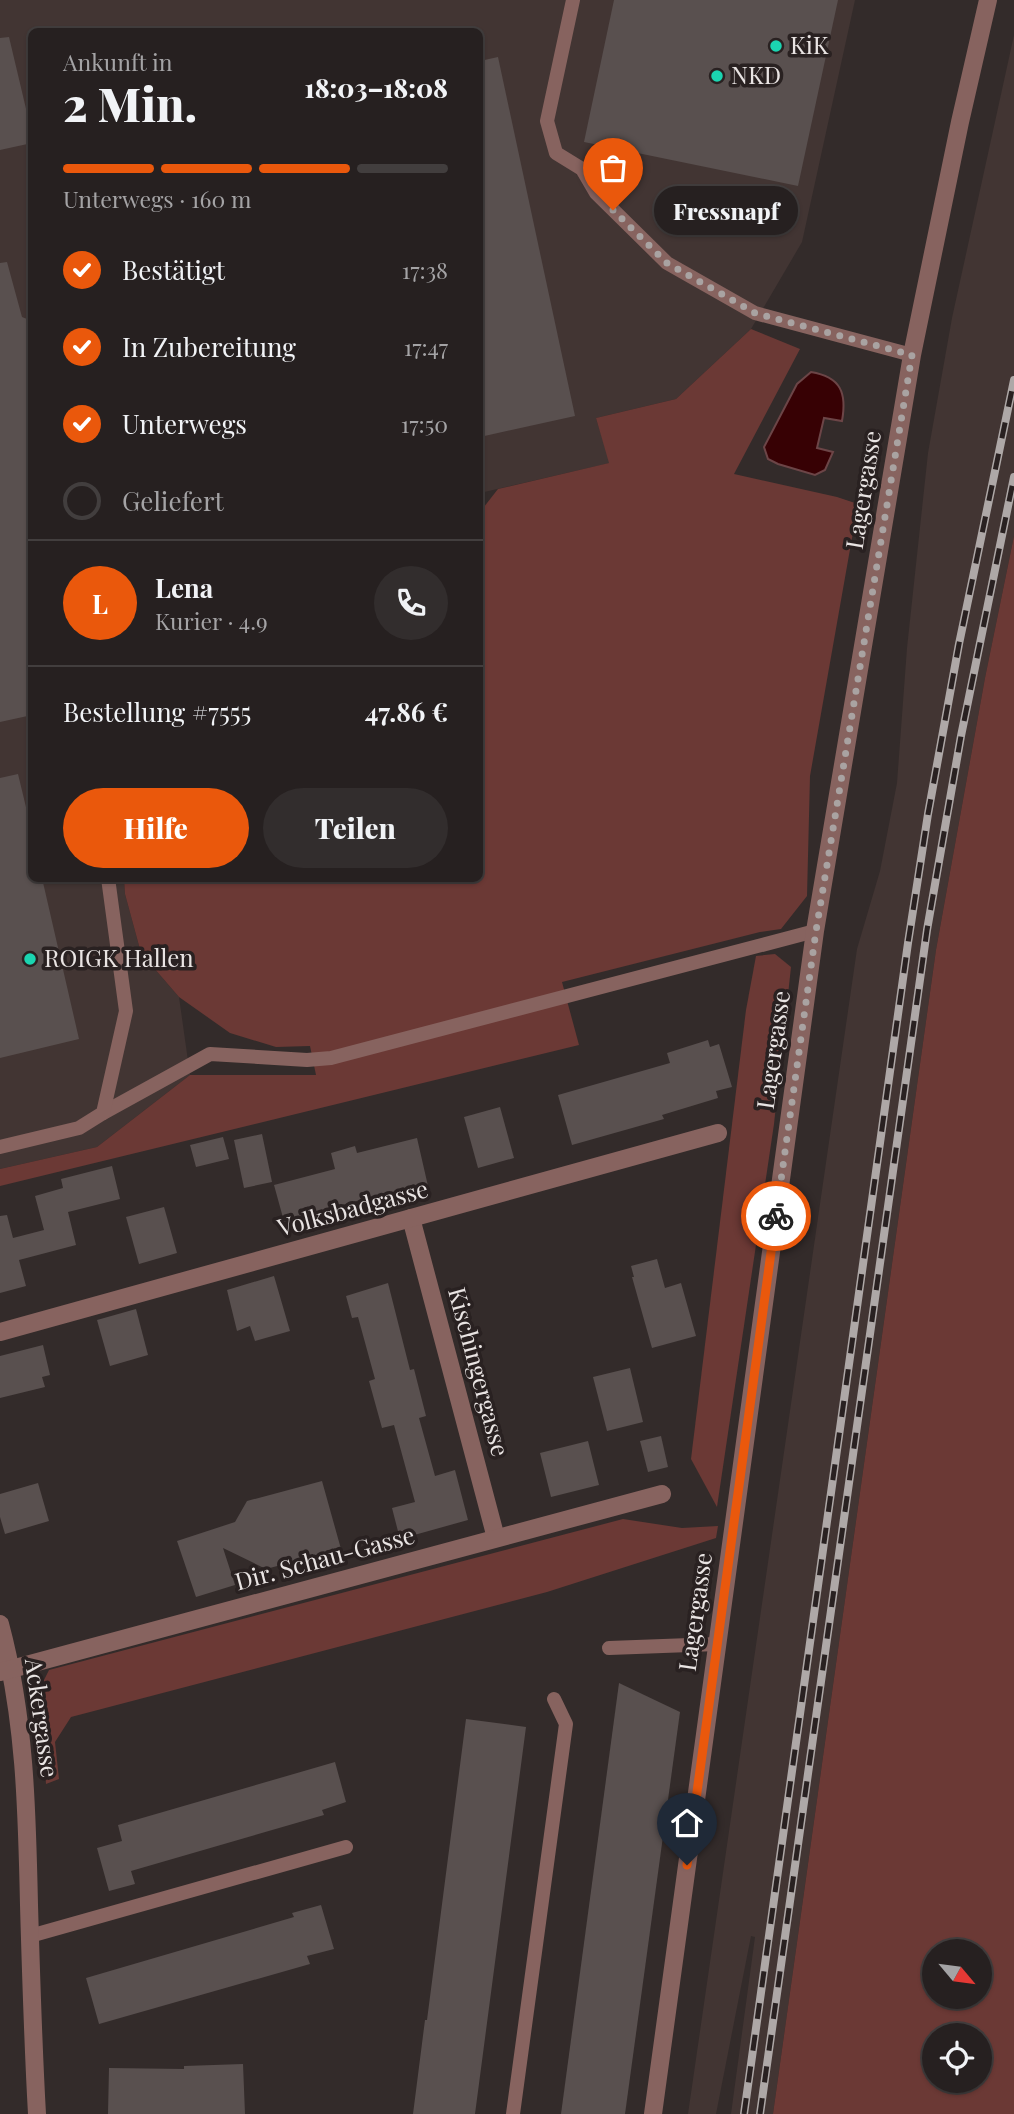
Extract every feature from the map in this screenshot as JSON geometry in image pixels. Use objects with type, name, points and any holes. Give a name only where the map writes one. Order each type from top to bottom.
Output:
[{"type":"street","name":"Lagergasse","points":[[653,2114],[816,931],[912,355],[988,0]]},
{"type":"street","name":"Volksbadgasse","points":[[0,1332],[718,1133]]},
{"type":"street","name":"Kischingergasse","points":[[411,1218],[496,1538]]},
{"type":"street","name":"Dir. Schau-Gasse","points":[[6,1670],[662,1494]]},
{"type":"street","name":"Ackergasse","points":[[0,1624],[27,1795],[37,2114]]},
{"type":"lane","points":[[573,0],[547,121],[556,153],[582,169],[596,193],[667,263],[755,313],[912,355]]},
{"type":"lane","points":[[103,1113],[126,1011],[109,882]]},
{"type":"lane","points":[[0,1147],[79,1128],[210,1054],[307,1060],[331,1058],[816,931]]},
{"type":"lane","points":[[609,1648],[717,1644]]},
{"type":"lane","points":[[513,2114],[566,1724],[554,1699]]},
{"type":"lane","points":[[30,1936],[346,1847]]},
{"type":"shaded area","points":[[0,0],[855,0],[802,242],[751,329],[676,399],[596,418],[610,463],[483,492],[483,28],[28,28],[28,882],[124,882],[141,953],[179,997],[190,1075],[97,1147],[0,1169]]},
{"type":"shaded area","points":[[1014,35],[1014,536],[985,678],[936,950],[773,2114],[731,2114],[755,1937],[751,1936],[716,2114],[688,2114],[857,949],[880,871],[897,783],[907,648],[928,453],[952,318]]},
{"type":"shaded area","points":[[751,329],[800,349],[734,474],[858,504],[810,776],[807,896],[781,929],[562,982],[579,1045],[0,1186],[0,1169],[97,1147],[190,1075],[316,1075],[310,1046],[276,1047],[230,1033],[179,997],[141,953],[124,882],[483,882],[483,508],[498,489],[609,463],[596,418],[676,399]]},
{"type":"shaded area","points":[[811,372],[835,382],[840,388],[843,402],[842,421],[824,418],[817,448],[833,452],[825,470],[815,475],[768,459],[764,447],[797,384]]},
{"type":"shaded area","points":[[1014,536],[1014,2114],[773,2114],[936,950],[985,678]]},
{"type":"shaded area","points":[[775,954],[791,967],[774,1124],[717,1507],[691,1459],[746,1010],[756,956]]},
{"type":"shaded area","points":[[623,1519],[682,1528],[718,1526],[716,1538],[547,1592],[71,1717],[55,1742],[59,1779],[46,1784],[44,1680],[49,1670]]},
{"type":"building","points":[[614,0],[838,0],[798,186],[584,142]]},
{"type":"building","points":[[9,37],[28,117],[28,144],[0,150],[0,38]]},
{"type":"building","points":[[498,57],[575,416],[483,436],[483,60]]},
{"type":"building","points":[[7,262],[22,317],[28,319],[28,716],[0,722],[0,263]]},
{"type":"building","name":"ROIGK Hallen","points":[[18,774],[28,815],[28,882],[43,882],[79,1039],[0,1058],[0,778]]},
{"type":"building","points":[[708,1040],[710,1047],[719,1044],[732,1087],[716,1091],[718,1098],[662,1115],[664,1119],[572,1145],[558,1095],[670,1063],[667,1053]]},
{"type":"building","points":[[500,1107],[514,1158],[478,1168],[464,1117]]},
{"type":"building","points":[[262,1134],[272,1182],[244,1188],[234,1140]]},
{"type":"building","points":[[223,1137],[229,1159],[196,1167],[190,1145]]},
{"type":"building","points":[[417,1138],[428,1186],[389,1195],[389,1192],[320,1211],[321,1216],[285,1225],[274,1185],[335,1169],[331,1153],[355,1146],[357,1153]]},
{"type":"building","points":[[112,1166],[120,1199],[68,1212],[76,1245],[19,1260],[26,1286],[0,1293],[0,1216],[7,1215],[13,1238],[44,1230],[35,1196],[63,1188],[61,1179]]},
{"type":"building","points":[[164,1207],[177,1253],[139,1264],[126,1217]]},
{"type":"building","points":[[657,1259],[665,1288],[681,1283],[696,1336],[652,1348],[631,1266]]},
{"type":"building","points":[[274,1276],[290,1331],[255,1341],[250,1326],[237,1331],[227,1290]]},
{"type":"building","points":[[388,1283],[410,1370],[414,1369],[426,1416],[419,1418],[435,1476],[455,1470],[468,1520],[400,1539],[392,1508],[415,1502],[394,1425],[382,1428],[369,1381],[375,1379],[358,1317],[352,1318],[346,1296]]},
{"type":"building","points":[[136,1309],[148,1355],[110,1366],[97,1320]]},
{"type":"building","points":[[43,1345],[50,1375],[42,1377],[45,1387],[0,1398],[0,1356]]},
{"type":"building","points":[[630,1368],[643,1422],[607,1431],[593,1377]]},
{"type":"building","points":[[661,1436],[668,1467],[648,1472],[640,1441]]},
{"type":"building","points":[[588,1441],[599,1485],[551,1497],[540,1453]]},
{"type":"building","points":[[322,1481],[341,1549],[266,1569],[223,1548],[235,1585],[196,1597],[177,1541],[235,1522],[247,1501]]},
{"type":"building","points":[[38,1483],[49,1521],[5,1534],[0,1517],[0,1494]]},
{"type":"building","points":[[619,1683],[680,1712],[625,2114],[561,2114]]},
{"type":"building","points":[[466,1719],[526,1727],[475,2114],[413,2114],[427,2020]]},
{"type":"building","points":[[335,1762],[346,1802],[322,1810],[324,1815],[131,1871],[135,1884],[109,1891],[97,1848],[122,1841],[118,1825]]},
{"type":"building","points":[[321,1905],[334,1949],[307,1956],[310,1964],[99,2024],[86,1978],[294,1917],[292,1913]]},
{"type":"building","points":[[243,2064],[245,2114],[108,2114],[109,2068],[184,2069],[184,2066]]},
{"type":"railway","points":[[744,2114],[928,814],[959,644],[1014,380]]},
{"type":"railway","points":[[760,2114],[927,930],[961,736],[1014,477]]},
{"type":"way so far","points":[[613,210],[667,263],[755,313],[912,355],[816,931],[776,1216]]},
{"type":"place","name":"KiK","points":[[776,46]]},
{"type":"place","name":"NKD","points":[[717,76]]},
{"type":"place","name":"Fressnapf","points":[[613,210]]},
{"type":"place","name":"ROIGK Hallen","points":[[30,959]]},
{"type":"route","points":[[687,1865],[776,1216]]}]
